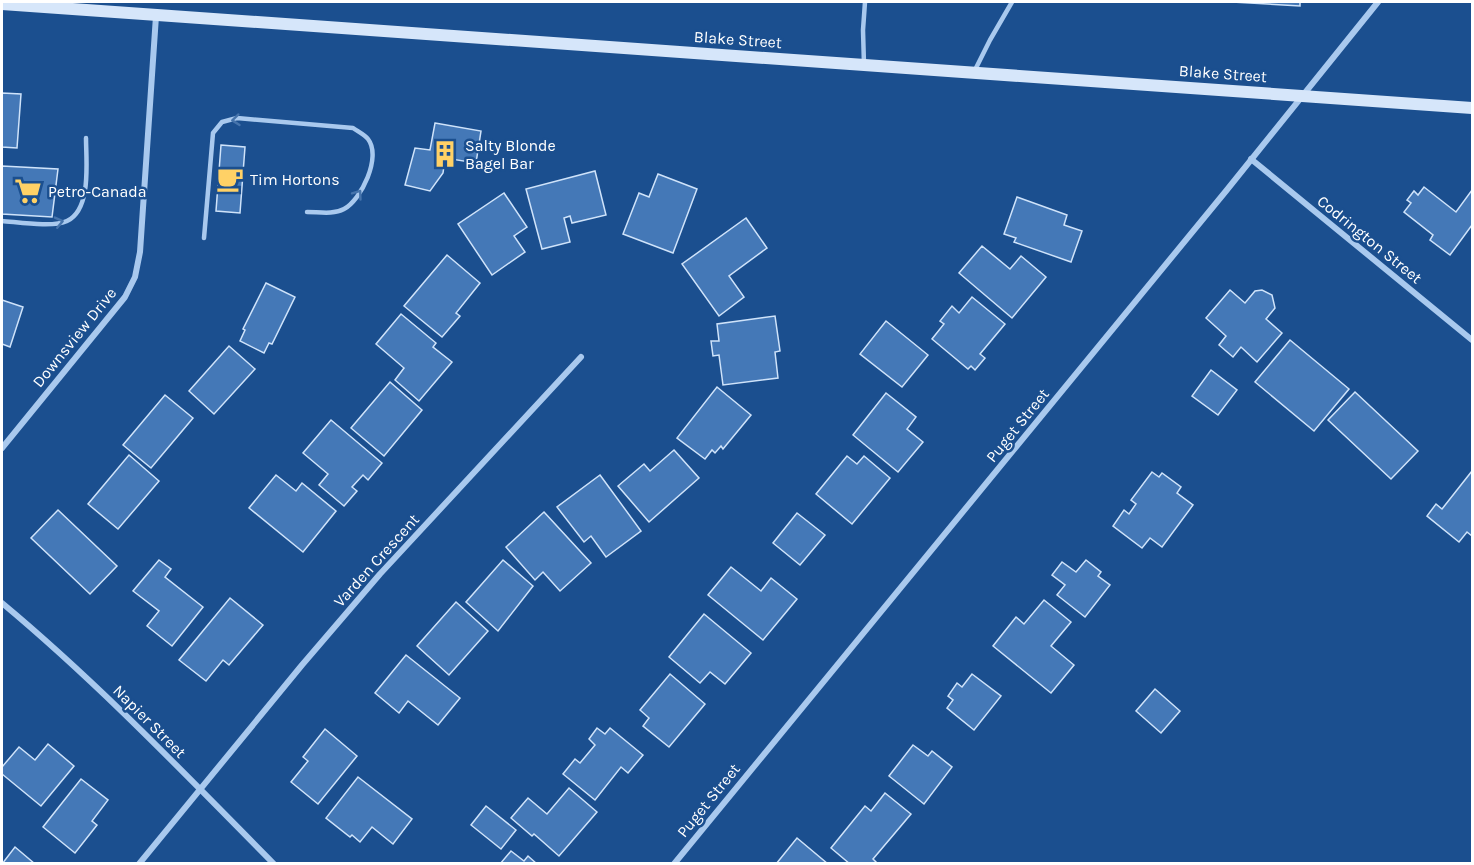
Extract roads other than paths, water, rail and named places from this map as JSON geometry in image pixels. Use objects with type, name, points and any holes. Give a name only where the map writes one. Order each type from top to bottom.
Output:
[{"type":"main road","name":"Blake Street","points":[[2,4],[1473,108]]},
{"type":"street","name":"Puget Street","points":[[674,864],[1378,2]]},
{"type":"street","name":"Downsview Drive","points":[[2,448],[125,297],[135,277],[140,252],[156,16]]},
{"type":"street","name":"Codrington Street","points":[[1251,159],[1473,340]]},
{"type":"street","name":"Varden Crescent","points":[[139,864],[302,665],[380,574],[581,357]]},
{"type":"street","name":"Napier Street","points":[[2,603],[55,647],[274,864]]},
{"type":"lane","points":[[864,65],[862,30],[865,2]]},
{"type":"lane","points":[[974,72],[1012,2]]},
{"type":"lane","points":[[204,238],[213,133],[222,122],[237,118],[353,128],[369,139],[373,153],[370,171],[355,199],[344,209],[329,213],[307,212]]},
{"type":"lane","points":[[2,221],[52,224],[67,221],[77,212],[84,201],[86,138]]},
{"type":"place","name":"Salty Blonde Bagel Bar","points":[[445,154]]},
{"type":"place","name":"Tim Hortons","points":[[230,179]]},
{"type":"place","name":"Petro-Canada","points":[[28,191]]}]
